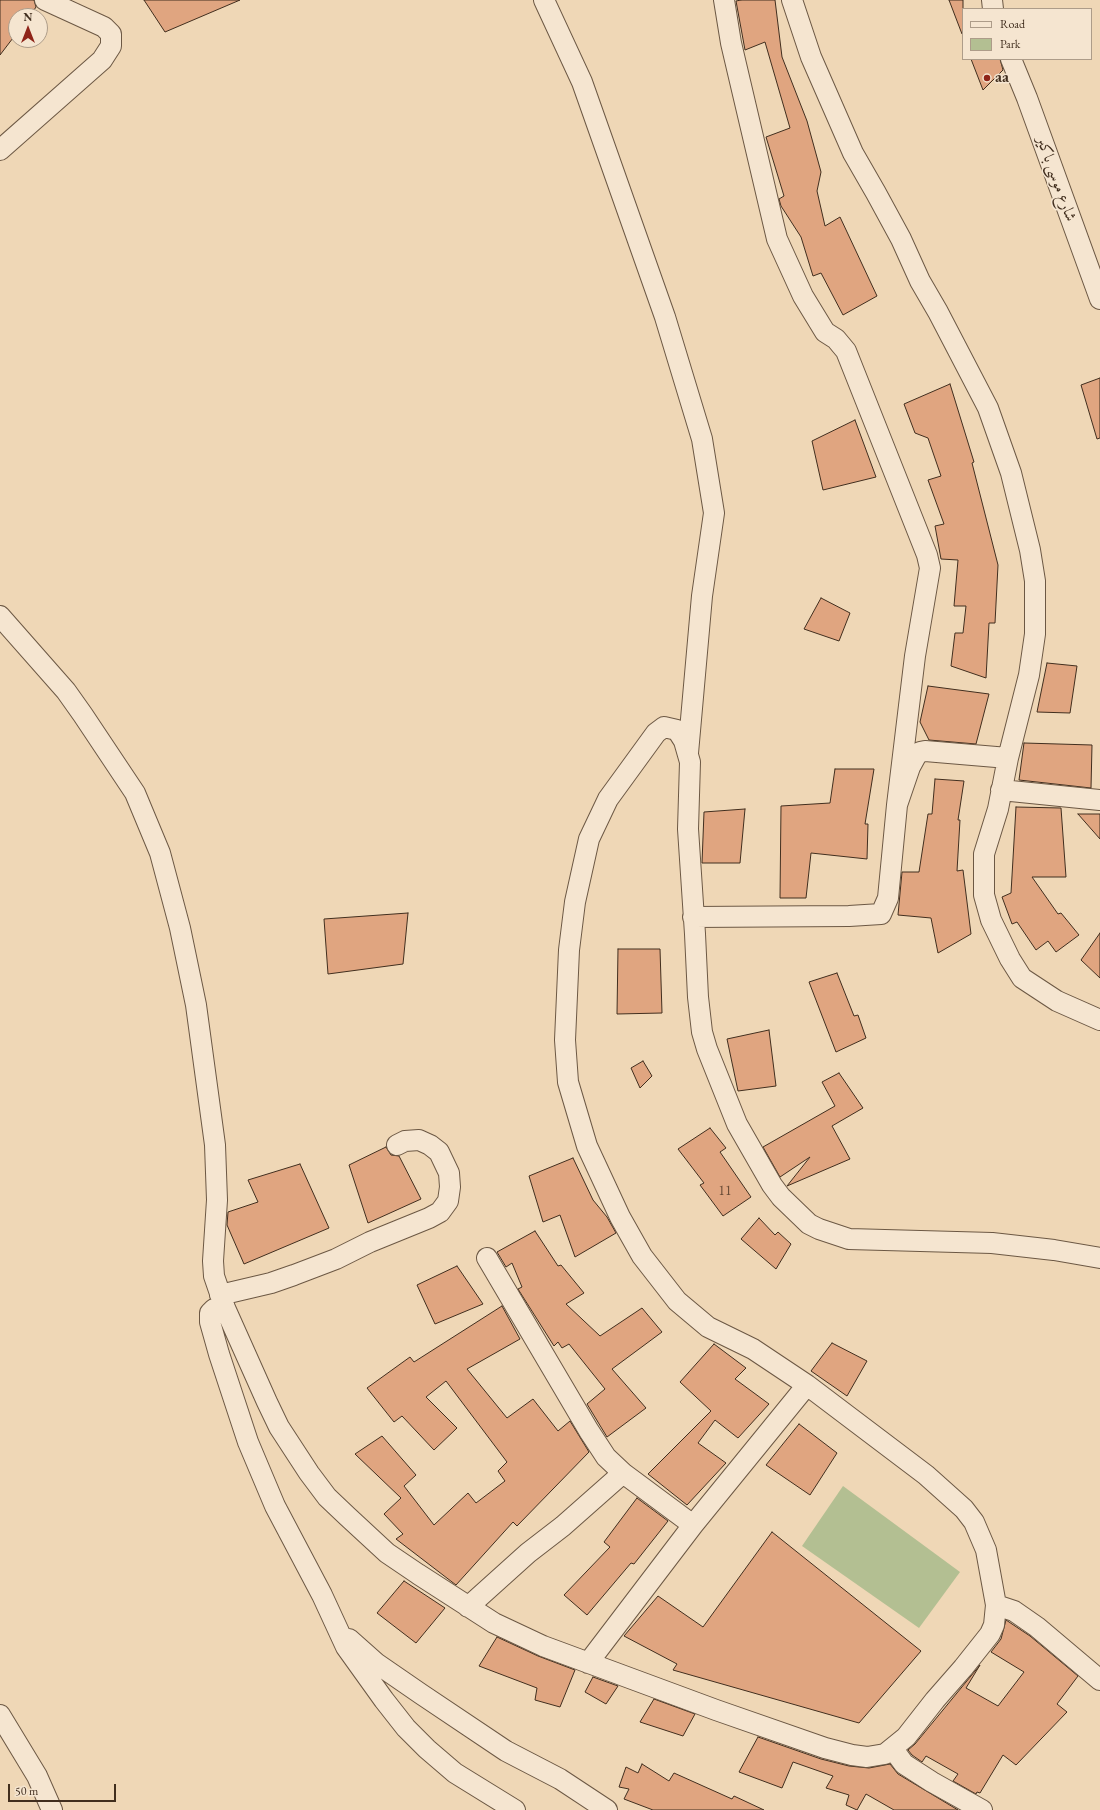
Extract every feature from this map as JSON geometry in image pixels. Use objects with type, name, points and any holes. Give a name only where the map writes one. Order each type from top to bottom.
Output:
[{"type":"street","points":[[0,150],[102,60],[111,46],[111,34],[104,27],[45,0]]},
{"type":"street","points":[[544,0],[582,82],[665,317],[702,439],[714,514],[702,596],[688,753],[690,774],[688,829],[698,997],[702,1032],[707,1049],[737,1124],[772,1185],[801,1218],[819,1229],[849,1239],[992,1243],[1054,1250],[1100,1258]]},
{"type":"street","points":[[693,917],[849,916],[881,914],[888,898],[891,851],[898,805],[915,656],[930,568],[927,555],[846,351],[836,338],[825,332],[803,296],[777,239],[731,44],[724,0]]},
{"type":"street","points":[[792,0],[811,57],[853,153],[883,206],[920,281],[938,312],[988,408],[1011,473],[1033,568],[1035,634],[1029,675],[1008,758],[998,809],[984,854],[984,895],[991,920],[1022,978],[1057,1001],[1100,1020]]},
{"type":"street","name":"شارع موسى باكير","points":[[1011,60],[1027,98],[1100,299]]},
{"type":"street","points":[[0,616],[66,691],[83,715],[134,793],[160,853],[180,928],[196,1006],[201,1041],[214,1145],[217,1200],[213,1261],[214,1276],[222,1302],[279,1427],[327,1496],[368,1537],[387,1553],[494,1623],[543,1646],[716,1710],[832,1750],[868,1757],[885,1754],[906,1737],[990,1634],[994,1626],[996,1605],[986,1550],[974,1522],[964,1510],[926,1476],[807,1385],[753,1349],[708,1327],[677,1301],[642,1256],[620,1217],[587,1146],[568,1082],[565,1040],[569,950],[576,895],[589,839],[608,799],[656,734],[664,727],[677,730],[688,753]]},
{"type":"street","points":[[898,805],[910,766],[920,752],[925,751],[1008,758]]},
{"type":"street","points":[[1001,790],[1100,800]]},
{"type":"street","points":[[397,1145],[405,1141],[419,1140],[440,1152],[449,1173],[450,1187],[448,1201],[440,1212],[370,1242],[336,1259],[222,1302],[210,1313],[210,1322],[248,1442],[275,1506],[335,1622],[346,1647],[357,1664],[406,1728],[427,1749],[455,1773],[515,1810]]},
{"type":"street","points":[[487,1258],[589,1431],[606,1457],[622,1473],[692,1525]]},
{"type":"street","points":[[588,1663],[692,1525],[807,1385]]},
{"type":"street","points":[[468,1606],[622,1473]]},
{"type":"street","points":[[996,1605],[1014,1611],[1037,1627],[1100,1680]]},
{"type":"street","points":[[335,1622],[349,1638],[376,1663],[506,1751],[560,1779],[607,1810]]},
{"type":"street","points":[[0,1715],[37,1776],[52,1810]]},
{"type":"street","points":[[893,1749],[904,1764],[932,1782],[982,1810]]},
{"type":"green space","points":[[843,1486],[960,1572],[919,1628],[802,1546]]},
{"type":"building","points":[[0,0],[34,0],[35,8],[8,8],[8,44],[0,55]]},
{"type":"building","points":[[144,0],[240,0],[165,32]]},
{"type":"building","points":[[775,0],[782,57],[807,121],[821,172],[817,191],[825,226],[840,217],[877,296],[843,315],[821,273],[813,276],[801,237],[781,206],[779,199],[784,196],[766,137],[790,128],[765,42],[745,50],[736,1]]},
{"type":"building","points":[[949,0],[963,0],[962,34]]},
{"type":"building","name":"aa","points":[[971,60],[1000,60],[1003,70],[983,90]]},
{"type":"building","points":[[1100,378],[1100,438],[1097,439],[1081,385]]},
{"type":"building","points":[[950,384],[974,462],[972,463],[998,565],[995,623],[989,623],[986,678],[951,666],[955,633],[963,633],[966,606],[954,606],[958,560],[941,559],[935,526],[944,524],[928,480],[941,476],[928,438],[915,433],[904,404]]},
{"type":"building","points":[[855,420],[876,477],[823,490],[812,441]]},
{"type":"building","points":[[821,598],[850,613],[839,641],[804,629]]},
{"type":"building","points":[[1047,663],[1077,666],[1070,713],[1037,712]]},
{"type":"building","points":[[928,686],[989,694],[976,744],[929,740],[920,722]]},
{"type":"building","points":[[1024,743],[1092,745],[1091,788],[1019,780]]},
{"type":"building","points":[[835,769],[874,769],[865,824],[868,824],[867,859],[811,853],[806,898],[780,898],[781,806],[830,803]]},
{"type":"building","points":[[935,779],[964,781],[958,820],[960,820],[957,871],[963,870],[971,934],[938,953],[931,918],[898,915],[902,872],[919,872],[928,814],[932,814]]},
{"type":"building","points":[[1016,807],[1061,808],[1066,877],[1032,877],[1058,914],[1061,913],[1079,935],[1056,952],[1048,941],[1036,950],[1017,922],[1012,924],[1002,897],[1011,893]]},
{"type":"building","points":[[745,809],[740,863],[702,863],[704,812]]},
{"type":"building","points":[[1078,814],[1100,814],[1100,839]]},
{"type":"building","points":[[408,913],[403,964],[328,974],[324,919]]},
{"type":"building","points":[[1100,933],[1100,978],[1081,960]]},
{"type":"building","points":[[618,949],[660,949],[662,1013],[617,1014]]},
{"type":"building","points":[[837,973],[854,1016],[858,1015],[866,1038],[836,1052],[809,982]]},
{"type":"building","points":[[769,1030],[776,1086],[738,1091],[727,1039]]},
{"type":"building","points":[[643,1061],[652,1076],[640,1088],[631,1068]]},
{"type":"building","points":[[839,1073],[863,1108],[832,1126],[850,1159],[787,1186],[810,1157],[780,1177],[763,1147],[835,1106],[822,1082]]},
{"type":"building","points":[[710,1128],[726,1148],[720,1152],[751,1197],[723,1216],[700,1185],[704,1183],[678,1149]]},
{"type":"building","points":[[386,1147],[391,1155],[399,1156],[421,1199],[368,1223],[349,1165]]},
{"type":"building","points":[[573,1158],[593,1200],[607,1217],[616,1233],[575,1257],[560,1215],[543,1222],[529,1176]]},
{"type":"building","points":[[300,1164],[329,1228],[244,1264],[227,1225],[228,1212],[258,1202],[248,1180]]},
{"type":"building","points":[[759,1218],[775,1235],[778,1232],[791,1244],[776,1269],[741,1239]]},
{"type":"building","points":[[535,1231],[558,1266],[561,1265],[584,1293],[566,1304],[600,1336],[642,1308],[662,1332],[612,1369],[646,1408],[607,1437],[587,1404],[605,1389],[569,1344],[562,1348],[558,1342],[554,1346],[518,1289],[522,1287],[512,1263],[506,1267],[497,1252]]},
{"type":"building","points":[[457,1266],[483,1304],[435,1324],[417,1285]]},
{"type":"building","points":[[502,1306],[520,1339],[467,1369],[507,1418],[533,1399],[558,1431],[570,1421],[589,1452],[517,1526],[513,1522],[456,1585],[396,1539],[403,1534],[384,1514],[401,1498],[355,1454],[382,1436],[416,1475],[404,1486],[434,1525],[468,1493],[476,1503],[505,1481],[498,1471],[507,1462],[446,1381],[426,1397],[457,1428],[434,1450],[402,1416],[394,1422],[367,1388],[410,1357],[414,1362]]},
{"type":"building","points":[[832,1343],[867,1361],[847,1396],[811,1371]]},
{"type":"building","points":[[714,1344],[746,1368],[735,1379],[769,1404],[738,1438],[715,1420],[698,1443],[726,1463],[687,1505],[648,1474],[711,1411],[680,1382]]},
{"type":"building","points":[[799,1424],[837,1453],[810,1495],[766,1465]]},
{"type":"building","points":[[637,1498],[668,1521],[634,1564],[631,1563],[587,1615],[564,1595],[610,1547],[604,1542]]},
{"type":"building","points":[[772,1532],[921,1651],[859,1723],[673,1670],[677,1664],[624,1636],[658,1596],[703,1627]]},
{"type":"building","points":[[404,1581],[445,1608],[416,1643],[377,1613]]},
{"type":"building","points":[[1006,1620],[1030,1636],[1078,1676],[1057,1704],[1067,1712],[1016,1765],[1003,1755],[980,1793],[977,1792],[976,1794],[953,1781],[958,1774],[926,1756],[922,1762],[908,1750],[915,1744],[980,1665],[966,1688],[998,1706],[1024,1672],[991,1652],[1001,1639]]},
{"type":"building","points":[[497,1637],[538,1656],[575,1670],[560,1707],[535,1700],[537,1688],[479,1666]]},
{"type":"building","points":[[593,1677],[618,1686],[606,1704],[585,1692]]},
{"type":"building","points":[[654,1699],[695,1714],[683,1736],[640,1722]]},
{"type":"building","points":[[758,1737],[821,1759],[849,1766],[869,1768],[890,1764],[898,1774],[958,1810],[894,1810],[866,1794],[857,1810],[846,1805],[849,1795],[826,1788],[833,1776],[793,1762],[782,1788],[739,1772]]},
{"type":"building","points":[[642,1764],[669,1781],[674,1773],[732,1799],[734,1796],[764,1810],[653,1810],[624,1799],[629,1789],[619,1787],[626,1767],[638,1773]]},
{"type":"place","name":"aa","points":[[987,78]]}]
